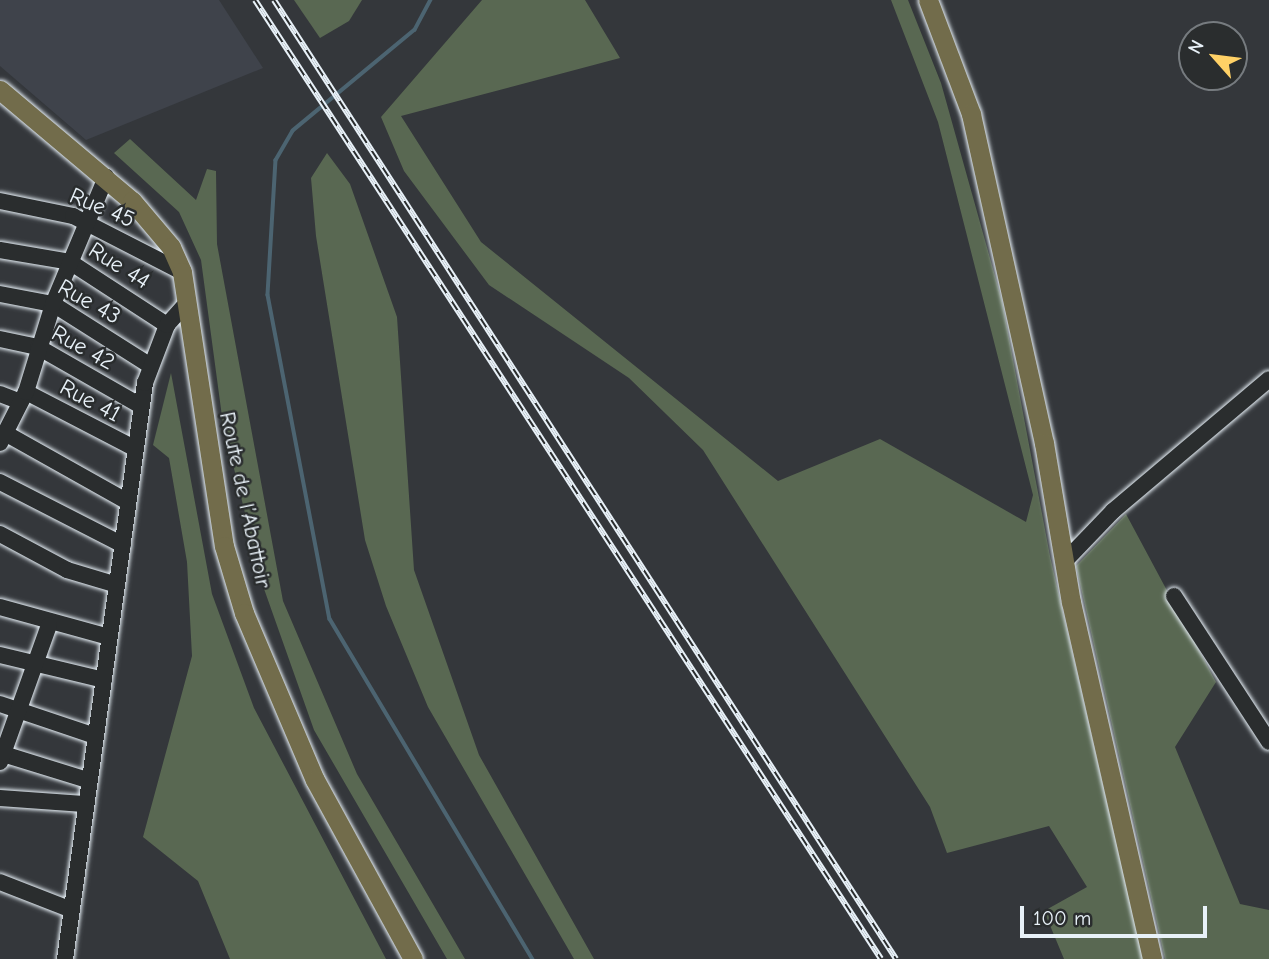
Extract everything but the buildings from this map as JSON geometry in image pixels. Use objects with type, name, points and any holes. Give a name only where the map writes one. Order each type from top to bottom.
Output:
[{"type":"main road","points":[[928,0],[971,114],[1152,959]]},
{"type":"main road","name":"Route de l’Abattoir","points":[[0,92],[106,177],[156,225],[181,272],[207,458],[244,613],[315,780],[413,959]]},
{"type":"street","points":[[106,177],[53,304],[23,397],[1,440],[128,502]]},
{"type":"street","name":"Rue 45","points":[[0,201],[88,222],[181,272]]},
{"type":"street","name":"Rue 44","points":[[0,250],[70,262],[167,325]]},
{"type":"street","name":"Rue 43","points":[[0,294],[53,304],[149,365]]},
{"type":"street","points":[[65,959],[87,780],[104,680],[141,405],[149,365],[167,325],[186,304]]},
{"type":"street","name":"Rue 42","points":[[0,339],[38,347],[141,405]]},
{"type":"street","points":[[1065,561],[1113,511],[1269,379]]},
{"type":"street","name":"Rue 41","points":[[0,394],[23,397],[134,448]]},
{"type":"street","points":[[0,482],[122,545]]},
{"type":"street","points":[[0,534],[67,570],[117,585]]},
{"type":"street","points":[[1174,596],[1269,742]]},
{"type":"street","points":[[0,607],[49,625],[109,637]]},
{"type":"street","points":[[49,625],[37,668],[1,756],[87,780]]},
{"type":"street","points":[[0,655],[37,668],[104,680]]},
{"type":"street","points":[[0,704],[95,736]]},
{"type":"street","points":[[0,798],[84,804]]},
{"type":"street","points":[[0,882],[72,910]]},
{"type":"shaded area","points":[[0,0],[219,0],[263,68],[86,140],[0,66]]},
{"type":"green space","points":[[294,0],[362,0],[349,21],[320,38]]},
{"type":"green space","points":[[482,0],[585,0],[620,58],[401,116],[481,242],[778,481],[880,439],[1026,522],[1033,495],[938,122],[891,0],[908,0],[941,83],[1002,301],[1050,556],[1143,959],[1064,959],[1044,911],[1087,887],[1049,826],[947,853],[930,807],[703,450],[629,378],[489,285],[404,171],[381,117]]},
{"type":"green space","points":[[130,139],[196,200],[207,169],[216,171],[217,244],[283,601],[357,774],[465,959],[447,959],[314,730],[263,586],[223,424],[201,260],[179,212],[114,153]]},
{"type":"green space","points":[[327,153],[350,184],[397,317],[414,570],[479,755],[594,959],[574,959],[428,707],[386,606],[365,540],[316,236],[311,178]]},
{"type":"green space","points":[[171,373],[212,594],[254,708],[386,959],[230,959],[198,881],[143,837],[192,656],[187,562],[169,458],[153,445]]},
{"type":"green space","points":[[1126,514],[1216,682],[1175,747],[1240,904],[1269,910],[1269,959],[1165,959],[1076,566]]},
{"type":"waterway","points":[[431,0],[415,30],[293,131],[276,160],[268,295],[330,619],[533,959]]},
{"type":"railway","points":[[255,0],[881,959]]},
{"type":"railway","points":[[274,0],[896,959]]}]
